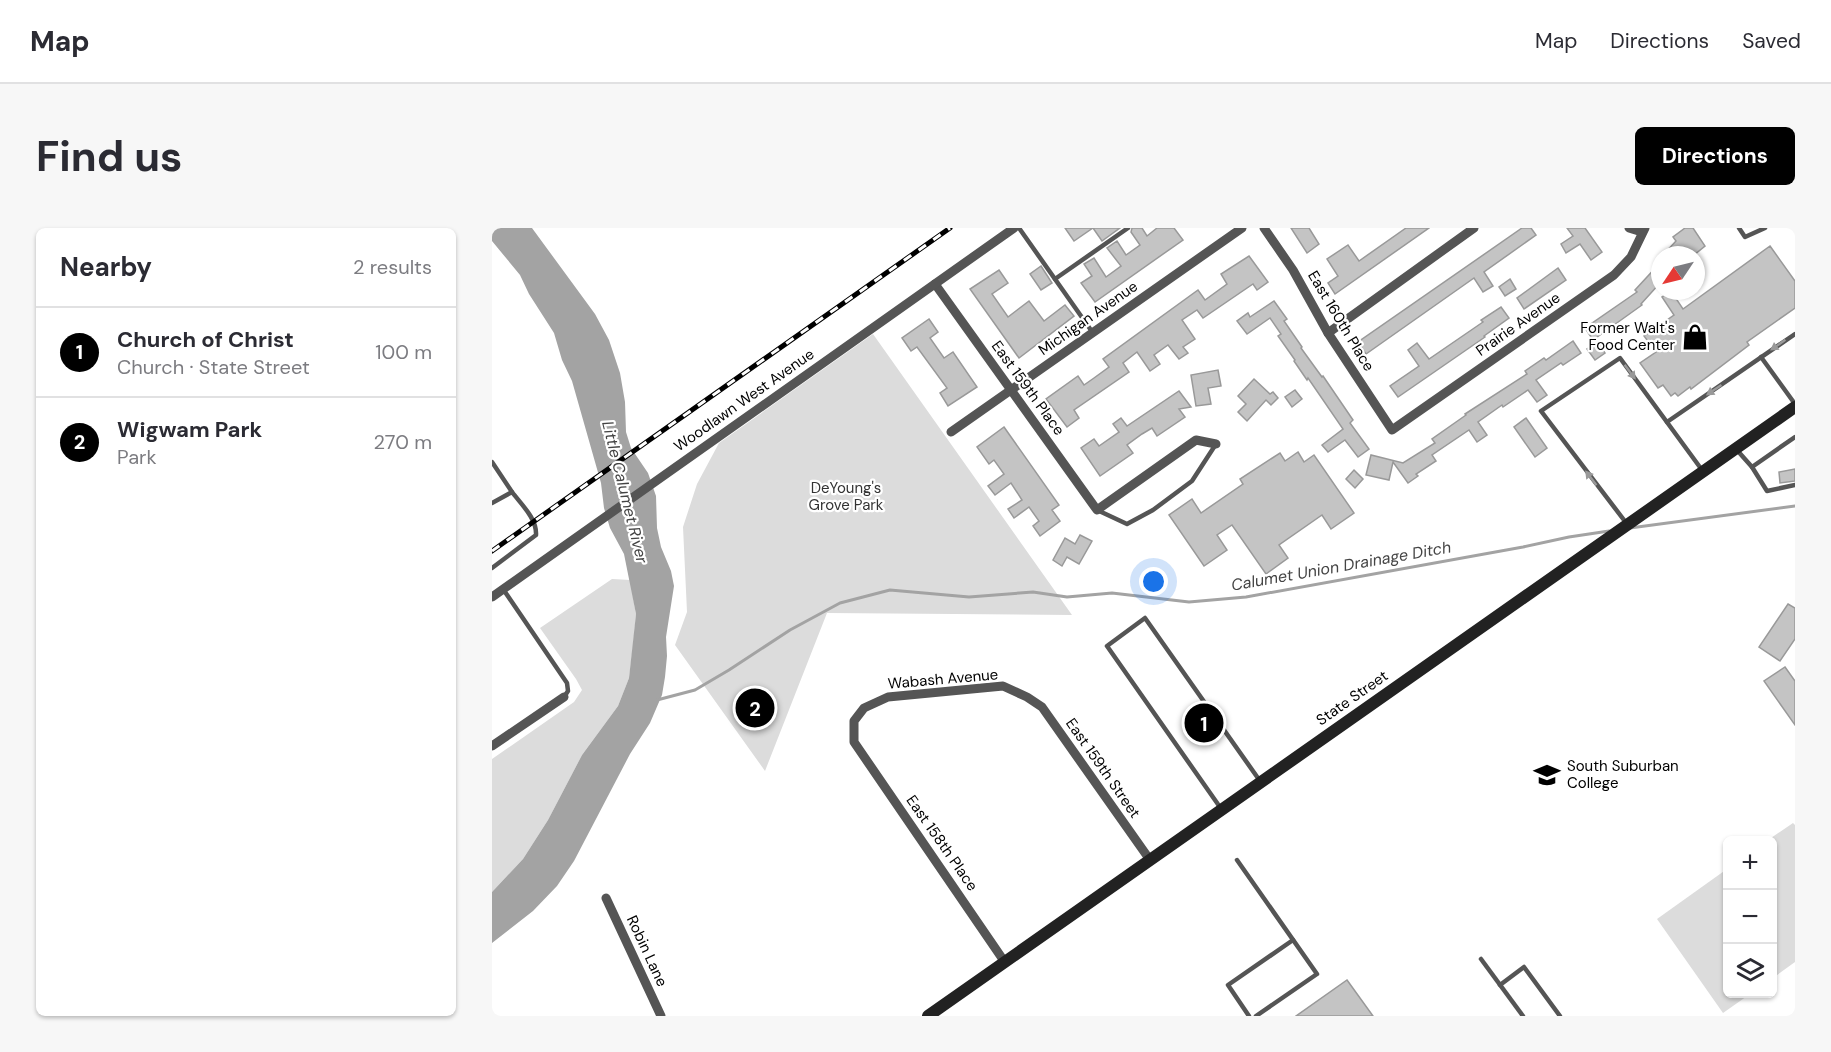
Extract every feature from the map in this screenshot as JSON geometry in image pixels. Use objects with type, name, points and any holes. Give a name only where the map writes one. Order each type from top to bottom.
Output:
[{"type":"main road","name":"State Street","points":[[928,1016],[1795,406]]},
{"type":"street","name":"Woodlawn West Avenue","points":[[492,597],[1014,228]]},
{"type":"street","name":"Michigan Avenue","points":[[951,432],[1242,228]]},
{"type":"street","name":"East 160th Place","points":[[1264,228],[1293,270],[1328,333],[1392,430]]},
{"type":"street","points":[[1328,333],[1474,228]]},
{"type":"street","points":[[1629,228],[1643,230]]},
{"type":"street","name":"Prairie Avenue","points":[[1392,430],[1614,274],[1631,257],[1643,230]]},
{"type":"street","name":"East 159th Place","points":[[935,284],[1097,510]]},
{"type":"street","points":[[1097,510],[1196,440],[1216,444]]},
{"type":"street","name":"Wabash Avenue","points":[[854,742],[854,720],[864,708],[888,697],[1003,686],[1027,697]]},
{"type":"street","points":[[492,746],[564,697]]},
{"type":"street","name":"East 159th Street","points":[[1027,697],[1042,707],[1150,860]]},
{"type":"street","name":"East 158th Place","points":[[854,742],[1005,961]]},
{"type":"street","name":"Robin Lane","points":[[606,898],[661,1016]]},
{"type":"lane","points":[[1019,228],[1093,333]]},
{"type":"lane","points":[[1055,279],[1128,228]]},
{"type":"lane","points":[[1739,228],[1745,237],[1765,228]]},
{"type":"lane","points":[[1667,422],[1795,334]]},
{"type":"lane","points":[[1761,357],[1795,406]]},
{"type":"lane","points":[[1627,524],[1541,411],[1620,358],[1703,471]]},
{"type":"lane","points":[[1752,467],[1795,437]]},
{"type":"lane","points":[[1097,510],[1127,524],[1152,510],[1192,481],[1216,444]]},
{"type":"lane","points":[[1736,448],[1752,467],[1767,491],[1795,485]]},
{"type":"lane","points":[[492,462],[536,527],[536,535],[492,568]]},
{"type":"lane","points":[[492,503],[512,492]]},
{"type":"lane","points":[[503,589],[567,683],[568,691],[564,697]]},
{"type":"lane","points":[[1222,810],[1107,646],[1145,618],[1261,782]]},
{"type":"lane","points":[[1238,860],[1317,974],[1256,1016]]},
{"type":"lane","points":[[1249,1016],[1228,985],[1293,940]]},
{"type":"lane","points":[[1481,959],[1523,1016]]},
{"type":"lane","points":[[1500,985],[1524,967],[1560,1016]]},
{"type":"green space","name":"DeYoung's Grove Park","points":[[873,334],[1072,615],[827,613],[765,771],[675,645],[687,612],[683,527],[697,484],[719,443]]},
{"type":"green space","points":[[612,579],[630,580],[636,614],[629,678],[618,706],[582,755],[548,820],[523,859],[492,892],[492,759],[574,702],[582,690],[540,628]]},
{"type":"green space","points":[[1793,823],[1795,825],[1795,962],[1777,975],[1777,836],[1774,836]]},
{"type":"green space","points":[[1723,872],[1723,998],[1744,998],[1723,1013],[1657,919]]},
{"type":"water","name":"Little Calumet River","points":[[492,228],[532,228],[595,314],[609,340],[620,373],[625,402],[626,432],[631,448],[648,473],[656,496],[657,528],[674,586],[666,637],[667,656],[662,695],[650,723],[630,754],[574,861],[557,886],[533,911],[492,943],[492,892],[523,859],[548,820],[582,755],[618,706],[629,678],[636,614],[624,554],[610,528],[604,508],[601,483],[572,381],[562,360],[554,333],[529,294],[520,275],[492,241]]},
{"type":"building","points":[[1065,228],[1093,228],[1074,241]]},
{"type":"building","points":[[1093,228],[1120,228],[1102,241]]},
{"type":"building","points":[[1132,228],[1142,228],[1147,236],[1157,228],[1174,228],[1183,240],[1095,302],[1081,283],[1092,276],[1084,264],[1094,258],[1106,277],[1121,266],[1107,248],[1117,241],[1126,255],[1140,245],[1131,232]]},
{"type":"building","points":[[1291,228],[1309,228],[1319,244],[1307,253]]},
{"type":"building","points":[[1406,228],[1429,228],[1335,294],[1328,283],[1338,276],[1327,259],[1348,245],[1359,261]]},
{"type":"building","points":[[1522,228],[1531,228],[1536,235],[1484,272],[1493,286],[1483,292],[1474,278],[1366,354],[1358,342]]},
{"type":"building","points":[[1567,228],[1585,228],[1602,252],[1591,260],[1580,244],[1566,253],[1561,244],[1573,236]]},
{"type":"building","points":[[1685,228],[1693,228],[1705,246],[1671,246],[1676,241],[1673,237]]},
{"type":"building","points":[[1770,246],[1795,281],[1795,308],[1747,342],[1749,345],[1691,389],[1690,387],[1678,396],[1675,393],[1671,396],[1663,385],[1658,388],[1640,363],[1656,352],[1644,336],[1674,315],[1664,300],[1677,300],[1683,309],[1695,300],[1705,300],[1705,293]]},
{"type":"building","points":[[1249,256],[1268,282],[1257,290],[1253,284],[1203,318],[1197,310],[1182,320],[1195,339],[1183,347],[1188,353],[1179,359],[1168,345],[1154,355],[1160,364],[1150,371],[1137,352],[1123,363],[1129,372],[1074,410],[1079,418],[1067,427],[1046,399],[1078,376],[1084,385],[1094,378],[1109,367],[1103,359],[1198,290],[1205,300],[1227,284],[1221,274]]},
{"type":"building","points":[[1041,266],[1052,283],[1041,290],[1030,274]]},
{"type":"building","points":[[1558,268],[1566,280],[1524,309],[1517,298]]},
{"type":"building","points":[[999,270],[1008,283],[992,294],[1008,317],[1029,301],[1044,321],[1065,305],[1074,316],[1019,358],[970,289]]},
{"type":"building","points":[[1651,273],[1651,293],[1642,305],[1593,340],[1585,328],[1637,292],[1635,290]]},
{"type":"building","points":[[1510,279],[1516,289],[1505,296],[1499,287]]},
{"type":"building","points":[[1274,301],[1287,319],[1284,321],[1301,348],[1353,420],[1350,423],[1369,449],[1358,457],[1345,440],[1328,452],[1322,445],[1343,429],[1294,361],[1278,336],[1281,334],[1270,318],[1247,334],[1237,321],[1248,313],[1250,317]]},
{"type":"building","points":[[1501,307],[1509,318],[1398,397],[1390,386],[1419,366],[1408,350],[1417,343],[1429,359]]},
{"type":"building","points":[[929,319],[938,332],[930,338],[944,358],[953,352],[977,387],[948,406],[940,393],[947,388],[917,347],[911,351],[902,338]]},
{"type":"building","points":[[1573,341],[1581,353],[1536,380],[1547,395],[1537,402],[1528,390],[1503,407],[1502,405],[1478,422],[1487,435],[1477,442],[1469,430],[1432,455],[1436,461],[1416,474],[1418,476],[1408,483],[1393,462],[1389,480],[1366,475],[1371,455],[1403,463],[1435,443],[1432,439],[1465,414],[1527,374],[1525,371],[1544,358],[1546,360]]},
{"type":"building","points":[[1598,342],[1605,353],[1595,360],[1587,349]]},
{"type":"building","points":[[1218,370],[1221,386],[1208,388],[1211,404],[1196,406],[1191,375]]},
{"type":"building","points":[[1254,379],[1270,394],[1273,392],[1278,398],[1271,405],[1266,400],[1247,421],[1238,412],[1246,404],[1238,396]]},
{"type":"building","points":[[1295,390],[1302,399],[1292,407],[1285,397]]},
{"type":"building","points":[[1179,391],[1191,407],[1179,409],[1185,417],[1157,436],[1152,428],[1142,434],[1127,445],[1133,453],[1100,476],[1081,448],[1094,439],[1099,446],[1119,432],[1113,424],[1121,418],[1127,426]]},
{"type":"building","points":[[1526,418],[1547,448],[1535,457],[1514,427]]},
{"type":"building","points":[[1004,427],[1059,505],[1052,510],[1060,521],[1040,536],[1033,526],[1039,521],[1029,507],[1014,518],[1008,509],[1022,500],[1011,483],[995,495],[988,486],[1004,474],[994,460],[989,464],[977,447]]},
{"type":"building","points":[[1298,452],[1304,462],[1314,455],[1354,513],[1331,529],[1322,515],[1279,545],[1288,558],[1266,574],[1232,525],[1217,535],[1227,550],[1204,566],[1169,515],[1192,499],[1201,513],[1243,484],[1240,479],[1280,453],[1285,461]]},
{"type":"building","points":[[1795,469],[1795,481],[1780,483],[1779,472]]},
{"type":"building","points":[[1354,470],[1363,479],[1355,488],[1346,479]]},
{"type":"building","points":[[1080,535],[1092,541],[1079,564],[1067,557],[1062,566],[1053,560],[1065,538],[1075,544]]},
{"type":"building","points":[[1788,604],[1795,608],[1795,639],[1780,661],[1759,647]]},
{"type":"building","points":[[1785,667],[1795,681],[1795,725],[1764,681]]},
{"type":"building","points":[[1347,980],[1373,1016],[1296,1016]]},
{"type":"waterway","name":"Calumet Union Drainage Ditch","points":[[1630,528],[1795,506]]},
{"type":"waterway","name":"Calumet Union Drainage Ditch","points":[[657,700],[695,690],[790,630],[840,603],[890,590],[969,597],[1033,592],[1067,597],[1112,593],[1189,602],[1246,597],[1609,531]]},
{"type":"railway","points":[[492,551],[950,228]]},
{"type":"place","name":"Former Walt's Food Center","points":[[1695,337]]},
{"type":"place","name":"Wigwam Park","points":[[755,708]]},
{"type":"place","name":"Church of Christ","points":[[1204,723]]},
{"type":"place","name":"South Suburban College","points":[[1547,775]]}]
